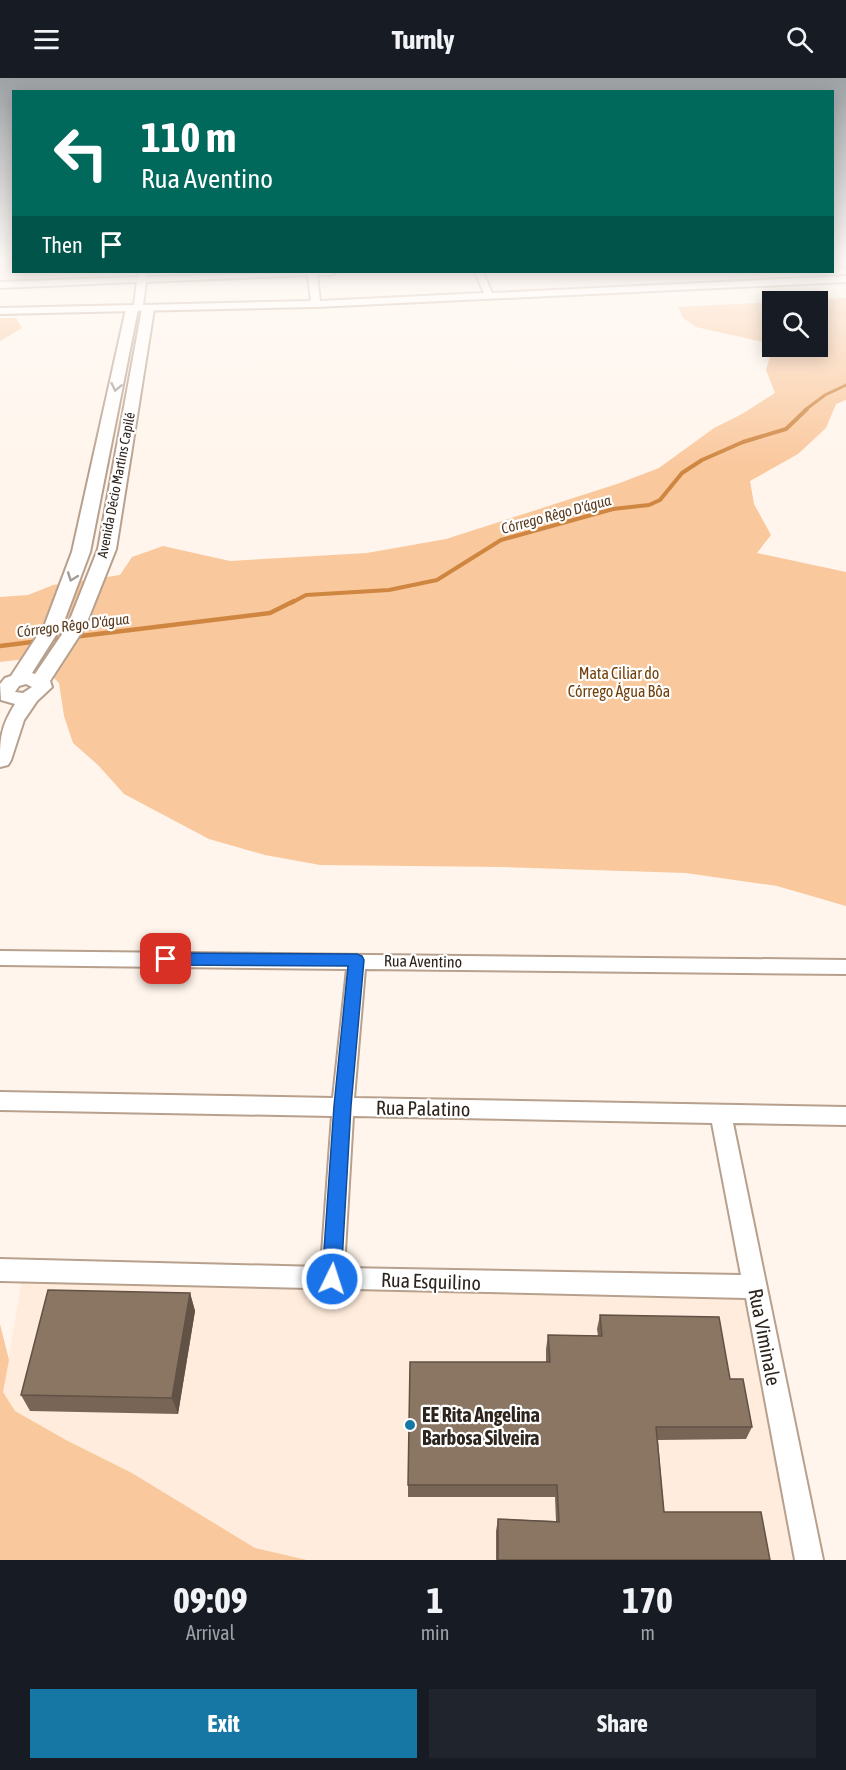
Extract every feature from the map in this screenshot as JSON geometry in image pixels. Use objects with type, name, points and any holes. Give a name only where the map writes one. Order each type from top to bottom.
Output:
[{"type":"street","name":"Avenida Décio Martins Capilé","points":[[35,689],[18,699],[7,690],[54,624],[81,552],[134,328]]},
{"type":"street","name":"Avenida Décio Martins Capilé","points":[[0,760],[14,720],[68,639],[107,549],[136,328]]},
{"type":"street","name":"Rua Aventino","points":[[0,958],[846,967]]},
{"type":"street","points":[[332,1279],[343,1106],[357,960]]},
{"type":"street","name":"Rua Palatino","points":[[0,1101],[846,1116]]},
{"type":"street","name":"Rua Viminale","points":[[722,1114],[808,1560]]},
{"type":"street","name":"Rua Esquilino","points":[[0,1270],[755,1287]]},
{"type":"shaded area","name":"EE Rita Angelina Barbosa Silveira","points":[[23,1272],[754,1289],[807,1560],[308,1560],[255,1548],[132,1473],[15,1411],[3,1392]]},
{"type":"green space","points":[[0,328],[22,328],[0,341]]},
{"type":"green space","name":"Mata Ciliar do Córrego Água Bôa","points":[[701,328],[762,328],[762,342]]},
{"type":"green space","name":"Mata Ciliar do Córrego Água Bôa","points":[[828,328],[846,328],[846,400],[836,404],[826,428],[798,454],[750,481],[754,504],[771,535],[757,553],[846,572],[846,906],[777,886],[686,873],[504,867],[320,865],[265,855],[209,839],[124,794],[98,765],[73,743],[64,716],[59,683],[34,658],[0,662],[0,597],[28,595],[53,585],[120,575],[132,557],[163,546],[230,561],[367,553],[446,539],[620,483],[659,468],[714,428],[775,393],[766,370],[770,357],[828,357]]},
{"type":"green space","points":[[0,1324],[9,1360],[3,1392],[15,1411],[132,1473],[255,1548],[307,1560],[0,1560]]},
{"type":"building","points":[[48,1290],[190,1293],[172,1398],[21,1395]]},
{"type":"building","points":[[600,1315],[719,1317],[730,1379],[743,1379],[752,1427],[656,1427],[664,1512],[761,1512],[770,1560],[498,1560],[498,1519],[559,1522],[557,1485],[408,1485],[410,1362],[550,1362],[548,1335],[602,1336]]},
{"type":"waterway","name":"Córrego Rêgo D'água","points":[[805,410],[825,395],[846,385]]},
{"type":"waterway","name":"Córrego Rêgo D'água","points":[[291,603],[306,595],[389,590],[437,580],[501,540],[613,509],[649,505],[660,500],[682,473],[702,460],[743,442],[786,429],[807,409]]},
{"type":"waterway","name":"Córrego Rêgo D'água","points":[[73,637],[270,613],[294,601]]},
{"type":"waterway","name":"Córrego Rêgo D'água","points":[[0,646],[64,638]]},
{"type":"place","name":"EE Rita Angelina Barbosa Silveira","points":[[410,1425]]},
{"type":"route","points":[[166,959],[357,960],[343,1106],[332,1279]]}]
